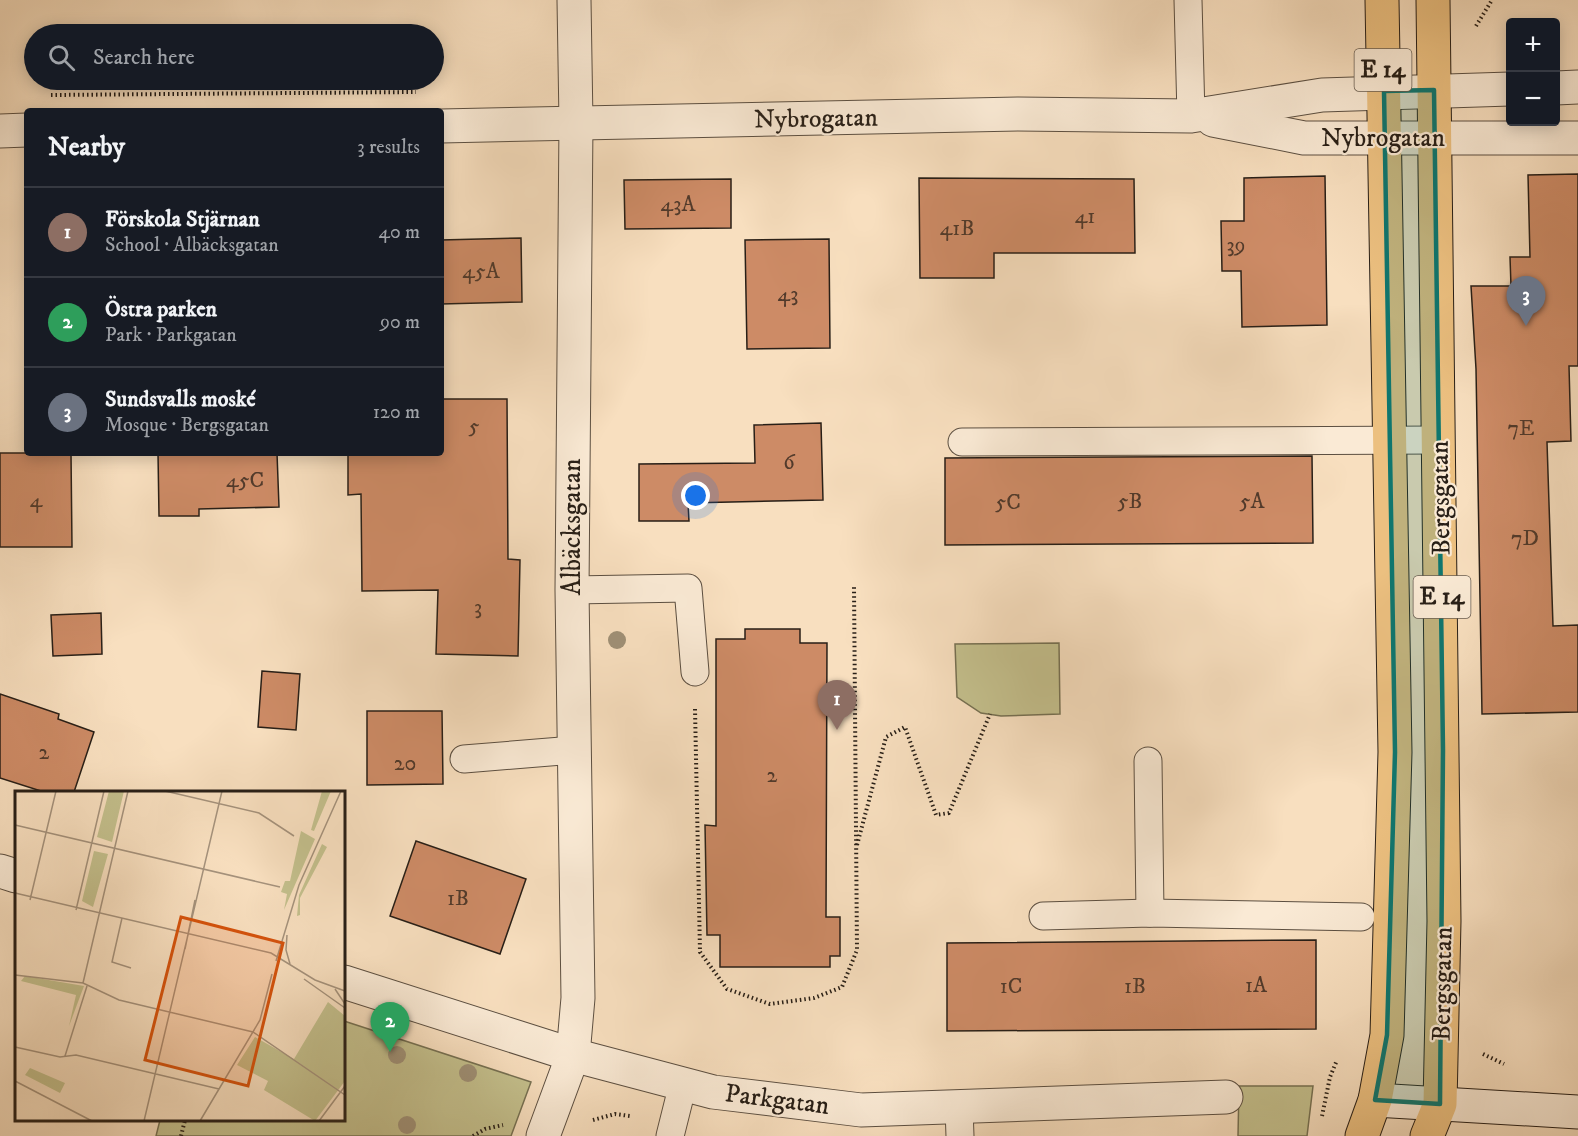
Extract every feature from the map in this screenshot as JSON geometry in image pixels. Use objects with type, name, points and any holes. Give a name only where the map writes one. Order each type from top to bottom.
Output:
[{"type":"highway","name":"Bergsgatan","points":[[1382,0],[1395,742],[1387,1101]]},
{"type":"highway","name":"Bergsgatan","points":[[1433,0],[1444,921],[1440,1104]]},
{"type":"highway","name":"E 14","points":[[1362,1136],[1387,1101]]},
{"type":"highway","name":"E 14","points":[[1427,1136],[1440,1104]]},
{"type":"street","name":"Albäcksgatan","points":[[543,1136],[573,1055],[578,998],[572,590],[576,122],[574,0]]},
{"type":"street","points":[[1560,88],[1578,87]]},
{"type":"street","name":"Nybrogatan","points":[[444,126],[1018,114],[1191,116],[1322,95],[1506,89]]},
{"type":"street","name":"Nybrogatan","points":[[1191,116],[1304,138],[1578,138]]},
{"type":"street","points":[[0,131],[24,130]]},
{"type":"street","points":[[0,871],[15,876]]},
{"type":"street","name":"Parkgatan","points":[[345,982],[573,1055],[713,1092],[960,1122],[1226,1097]]},
{"type":"street","points":[[1387,1101],[1578,1112]]},
{"type":"street","points":[[1387,1101],[1401,1111],[1416,1136]]},
{"type":"lane","points":[[1188,0],[1191,116]]},
{"type":"lane","points":[[962,442],[1440,440]]},
{"type":"lane","points":[[572,590],[688,588],[695,672]]},
{"type":"lane","points":[[464,759],[574,750]]},
{"type":"lane","points":[[1148,761],[1150,913]]},
{"type":"lane","points":[[1043,916],[1150,913],[1361,917]]},
{"type":"lane","points":[[670,1136],[683,1084]]},
{"type":"path","points":[[1473,32],[1492,0]]},
{"type":"path","points":[[47,95],[422,92]]},
{"type":"path","points":[[695,672],[700,952],[727,988],[770,1004],[814,998],[842,987],[857,950],[854,587]]},
{"type":"path","points":[[856,852],[886,737],[905,727],[936,815],[949,813],[990,714]]},
{"type":"path","points":[[181,1136],[185,1121]]},
{"type":"highlighted area","points":[[1434,90],[1443,750],[1440,1104],[1375,1100],[1387,1035],[1395,752],[1384,91]]},
{"type":"shaded area","points":[[1059,643],[1060,714],[1001,716],[981,713],[957,697],[955,644]]},
{"type":"shaded area","points":[[345,1021],[531,1082],[511,1136],[156,1136],[160,1121],[345,1121]]},
{"type":"shaded area","points":[[1239,1086],[1313,1086],[1307,1136],[1238,1136]]},
{"type":"building","points":[[1578,174],[1578,366],[1569,366],[1571,441],[1547,442],[1553,626],[1578,625],[1578,712],[1482,714],[1476,369],[1471,286],[1511,286],[1510,257],[1530,257],[1528,175]]},
{"type":"building","points":[[1325,176],[1327,325],[1242,327],[1241,271],[1222,271],[1221,221],[1244,221],[1244,178]]},
{"type":"building","points":[[919,178],[1134,179],[1135,253],[994,253],[994,278],[920,278]]},
{"type":"building","points":[[731,179],[731,228],[625,229],[624,180]]},
{"type":"building","points":[[521,238],[522,302],[444,304],[444,240]]},
{"type":"building","points":[[829,239],[830,348],[747,349],[745,240]]},
{"type":"building","points":[[444,399],[507,399],[508,559],[520,560],[518,656],[436,654],[438,590],[362,591],[361,494],[348,495],[348,456],[444,456]]},
{"type":"building","points":[[821,423],[823,500],[688,503],[689,521],[639,521],[639,464],[755,463],[754,425]]},
{"type":"building","points":[[0,453],[24,453],[24,456],[71,456],[72,547],[0,547]]},
{"type":"building","points":[[158,456],[277,456],[279,507],[199,509],[199,516],[159,516]]},
{"type":"building","points":[[1312,456],[1313,543],[945,545],[945,458]]},
{"type":"building","points":[[101,613],[102,654],[53,656],[51,615]]},
{"type":"building","points":[[745,629],[800,629],[800,643],[827,643],[826,917],[840,917],[840,956],[830,956],[830,967],[720,967],[720,935],[707,935],[705,825],[716,826],[716,639],[745,639]]},
{"type":"building","points":[[262,671],[300,674],[296,730],[258,727]]},
{"type":"building","points":[[0,694],[59,714],[58,719],[94,732],[74,791],[41,791],[0,778]]},
{"type":"building","points":[[367,711],[442,711],[443,784],[367,785]]},
{"type":"building","points":[[416,841],[526,879],[500,954],[390,916]]},
{"type":"building","points":[[1316,940],[1316,1029],[947,1031],[947,943]]},
{"type":"place","name":"Sundsvalls moské","points":[[1526,326]]},
{"type":"place","name":"Förskola Stjärnan","points":[[837,730]]},
{"type":"place","name":"Östra parken","points":[[390,1052]]}]
